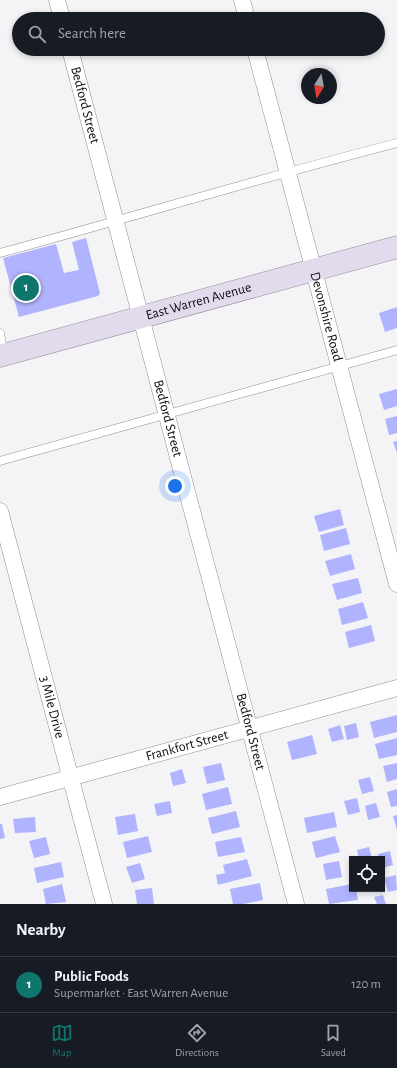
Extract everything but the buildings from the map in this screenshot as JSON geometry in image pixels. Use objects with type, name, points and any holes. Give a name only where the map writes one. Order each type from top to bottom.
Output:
[{"type":"main road","name":"East Warren Avenue","points":[[2,355],[397,247]]},
{"type":"street","points":[[57,0],[60,12]]},
{"type":"street","points":[[242,0],[245,12]]},
{"type":"street","name":"Bedford Street","points":[[72,56],[296,904]]},
{"type":"street","name":"Devonshire Road","points":[[257,56],[397,584]]},
{"type":"street","name":"3 Mile Drive","points":[[0,511],[104,904]]},
{"type":"street","name":"Frankfort Street","points":[[0,797],[397,688]]},
{"type":"lane","points":[[0,254],[116,222],[288,171],[397,143]]},
{"type":"lane","points":[[0,333],[2,355]]},
{"type":"lane","points":[[0,461],[397,350]]},
{"type":"place","name":"Public Foods","points":[[26,288]]}]
